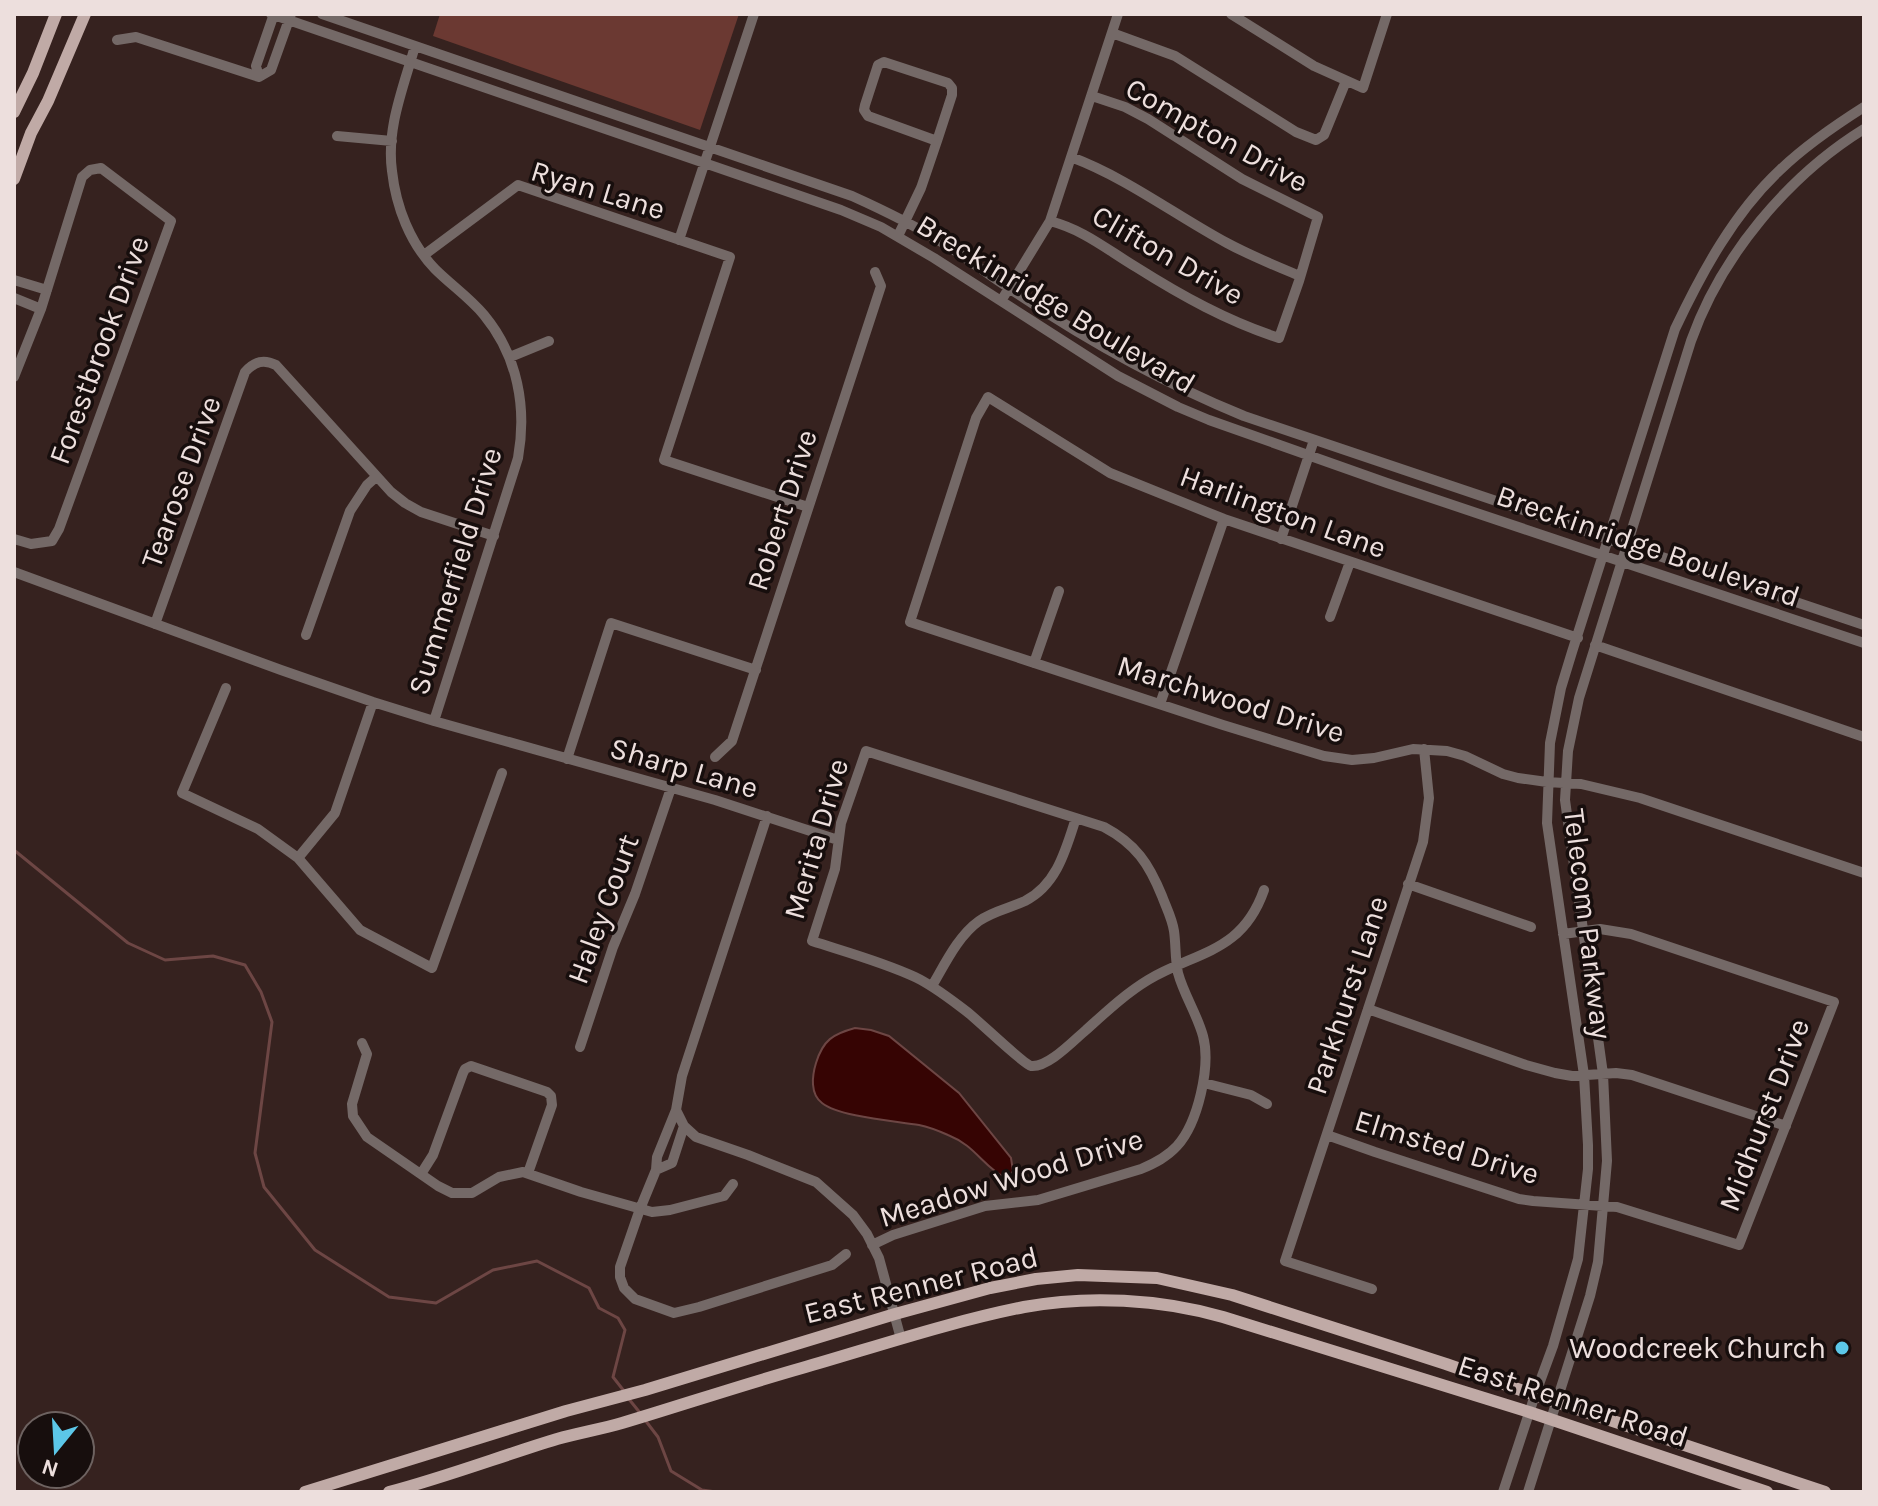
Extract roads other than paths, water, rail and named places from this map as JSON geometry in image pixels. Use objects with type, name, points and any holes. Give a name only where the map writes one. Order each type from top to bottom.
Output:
[{"type":"main road","points":[[14,179],[31,133],[85,14]]},
{"type":"main road","points":[[14,112],[56,16]]},
{"type":"main road","name":"East Renner Road","points":[[305,1492],[895,1314],[990,1288],[1078,1275],[1157,1278],[1232,1295],[1825,1492]]},
{"type":"main road","name":"East Renner Road","points":[[389,1492],[901,1339],[1026,1307],[1100,1301],[1159,1303],[1193,1308],[1529,1412],[1767,1492]]},
{"type":"main road","points":[[553,1415],[559,1439]]},
{"type":"street","name":"Breckinridge Boulevard","points":[[273,14],[290,17],[411,62],[841,210],[898,236],[1118,376],[1209,420],[1864,643]]},
{"type":"street","points":[[259,77],[256,66],[273,14]]},
{"type":"street","name":"Breckinridge Boulevard","points":[[322,14],[852,196],[946,244],[1009,288],[1125,360],[1244,416],[1864,625]]},
{"type":"street","points":[[679,240],[754,14]]},
{"type":"street","points":[[1001,301],[1050,221],[1118,14]]},
{"type":"street","points":[[1231,14],[1314,66],[1363,88],[1387,14]]},
{"type":"street","points":[[117,40],[136,37],[259,77],[271,70],[290,17]]},
{"type":"street","points":[[1112,33],[1175,56],[1282,124],[1316,140],[1324,135],[1346,81]]},
{"type":"street","name":"Summerfield Drive","points":[[415,46],[395,116],[392,141],[391,168],[400,212],[409,232],[434,268],[484,315],[510,357],[521,401],[518,458],[434,721]]},
{"type":"street","points":[[898,236],[921,188],[937,141],[952,95],[952,88],[948,83],[890,62],[878,65],[864,110],[868,116],[937,141]]},
{"type":"street","name":"Compton Drive","points":[[1092,96],[1148,119],[1242,179],[1318,217]]},
{"type":"street","name":"Telecom Parkway","points":[[1503,1492],[1555,1342],[1575,1270],[1585,1204],[1588,1145],[1584,1075],[1547,823],[1550,743],[1561,688],[1675,329],[1688,302],[1719,247],[1747,207],[1779,171],[1832,128],[1864,107]]},
{"type":"street","points":[[1832,128],[1843,142]]},
{"type":"street","name":"Telecom Parkway","points":[[1528,1492],[1593,1285],[1607,1161],[1603,1074],[1566,813],[1568,751],[1579,698],[1691,341],[1704,309],[1763,218],[1795,183],[1843,142],[1864,129]]},
{"type":"street","points":[[337,136],[392,141]]},
{"type":"street","points":[[1071,157],[1106,171],[1229,244],[1300,276]]},
{"type":"street","name":"Forestbrook Drive","points":[[14,539],[31,544],[52,541],[59,529],[171,221],[101,168],[90,170],[82,177],[47,290]]},
{"type":"street","name":"Ryan Lane","points":[[424,255],[518,185],[730,257],[664,460],[808,507]]},
{"type":"street","name":"Clifton Drive","points":[[1050,221],[1085,234],[1202,306],[1239,324],[1279,338],[1318,217]]},
{"type":"street","name":"Robert Drive","points":[[715,757],[732,741],[756,670],[881,286],[875,272]]},
{"type":"street","points":[[14,377],[47,290],[15,284]]},
{"type":"street","points":[[14,298],[41,309]]},
{"type":"street","points":[[1688,302],[1704,309]]},
{"type":"street","points":[[510,357],[549,341]]},
{"type":"street","name":"Tearose Drive","points":[[155,624],[245,372],[251,365],[268,361],[276,365],[376,477]]},
{"type":"street","name":"Harlington Lane","points":[[910,622],[976,418],[988,397],[1110,473],[1224,519],[1578,638]]},
{"type":"street","points":[[1281,539],[1314,440]]},
{"type":"street","points":[[306,635],[350,511],[376,477],[405,503],[421,512],[494,536]]},
{"type":"street","points":[[1160,704],[1224,519]]},
{"type":"street","points":[[1330,617],[1350,562]]},
{"type":"street","name":"Sharp Lane","points":[[14,572],[373,702],[767,816],[682,1076],[676,1110],[657,1157],[656,1170]]},
{"type":"street","points":[[1034,663],[1059,591]]},
{"type":"street","points":[[1839,635],[1845,618]]},
{"type":"street","name":"Marchwood Drive","points":[[910,622],[1293,748],[1352,760],[1413,749],[1447,751],[1518,778],[1598,787],[1640,798],[1864,873]]},
{"type":"street","points":[[567,759],[611,623],[756,670]]},
{"type":"street","points":[[1595,645],[1864,737]]},
{"type":"street","points":[[226,688],[182,793],[258,829],[298,858],[360,930],[432,968],[502,773]]},
{"type":"street","points":[[298,858],[335,813],[373,702]]},
{"type":"street","name":"Parkhurst Lane","points":[[1372,1289],[1285,1261],[1423,842],[1427,817],[1424,749]]},
{"type":"street","name":"Meadow Wood Drive","points":[[866,751],[1104,827],[1116,833],[1142,856],[1153,873],[1172,922],[1181,983],[1204,1038],[1206,1057],[1204,1083],[1188,1131],[1179,1144],[1157,1162],[1038,1200],[985,1206],[893,1235],[872,1245]]},
{"type":"street","name":"Merita Drive","points":[[866,751],[841,823],[835,869],[812,941],[916,977],[932,986]]},
{"type":"street","name":"Haley Court","points":[[580,1047],[671,788]]},
{"type":"street","points":[[767,816],[838,840]]},
{"type":"street","points":[[1076,818],[1063,858],[1048,881],[1028,899],[979,921],[958,945],[932,986],[974,1017],[1025,1064],[1040,1066],[1125,995],[1150,979],[1215,950],[1230,940],[1253,914],[1264,890]]},
{"type":"street","points":[[1408,884],[1531,927]]},
{"type":"street","name":"Midhurst Drive","points":[[1582,931],[1600,929],[1631,934],[1834,1002],[1739,1245]]},
{"type":"street","points":[[1563,934],[1582,931]]},
{"type":"street","points":[[1368,1009],[1526,1065],[1572,1076],[1632,1075],[1786,1126]]},
{"type":"street","points":[[362,1043],[367,1054],[352,1104],[353,1116],[367,1137],[445,1189],[459,1194],[478,1191],[499,1177],[523,1172],[652,1212],[724,1196],[733,1184]]},
{"type":"street","points":[[421,1174],[433,1155],[463,1073],[468,1068],[476,1067],[551,1096],[552,1105],[528,1173]]},
{"type":"street","points":[[1204,1083],[1251,1095],[1267,1104]]},
{"type":"street","points":[[676,1110],[684,1126],[696,1137],[816,1182],[853,1215],[879,1258],[901,1339]]},
{"type":"street","points":[[684,1126],[672,1163],[656,1170],[620,1267],[624,1288],[635,1299],[674,1313],[832,1265],[846,1254]]},
{"type":"street","name":"Elmsted Drive","points":[[1327,1135],[1519,1199],[1617,1207],[1739,1245]]},
{"type":"waterway","points":[[14,850],[128,943],[165,960],[213,956],[245,965],[261,992],[272,1022],[255,1153],[264,1187],[315,1250],[389,1297],[436,1303],[493,1270],[537,1261],[589,1288],[599,1308],[618,1318],[625,1330],[613,1377],[624,1391]]},
{"type":"waterway","points":[[628,1398],[641,1414]]},
{"type":"waterway","points":[[645,1420],[658,1437],[671,1471],[702,1490],[716,1492]]},
{"type":"place","name":"Woodcreek Church","points":[[1842,1348]]}]
